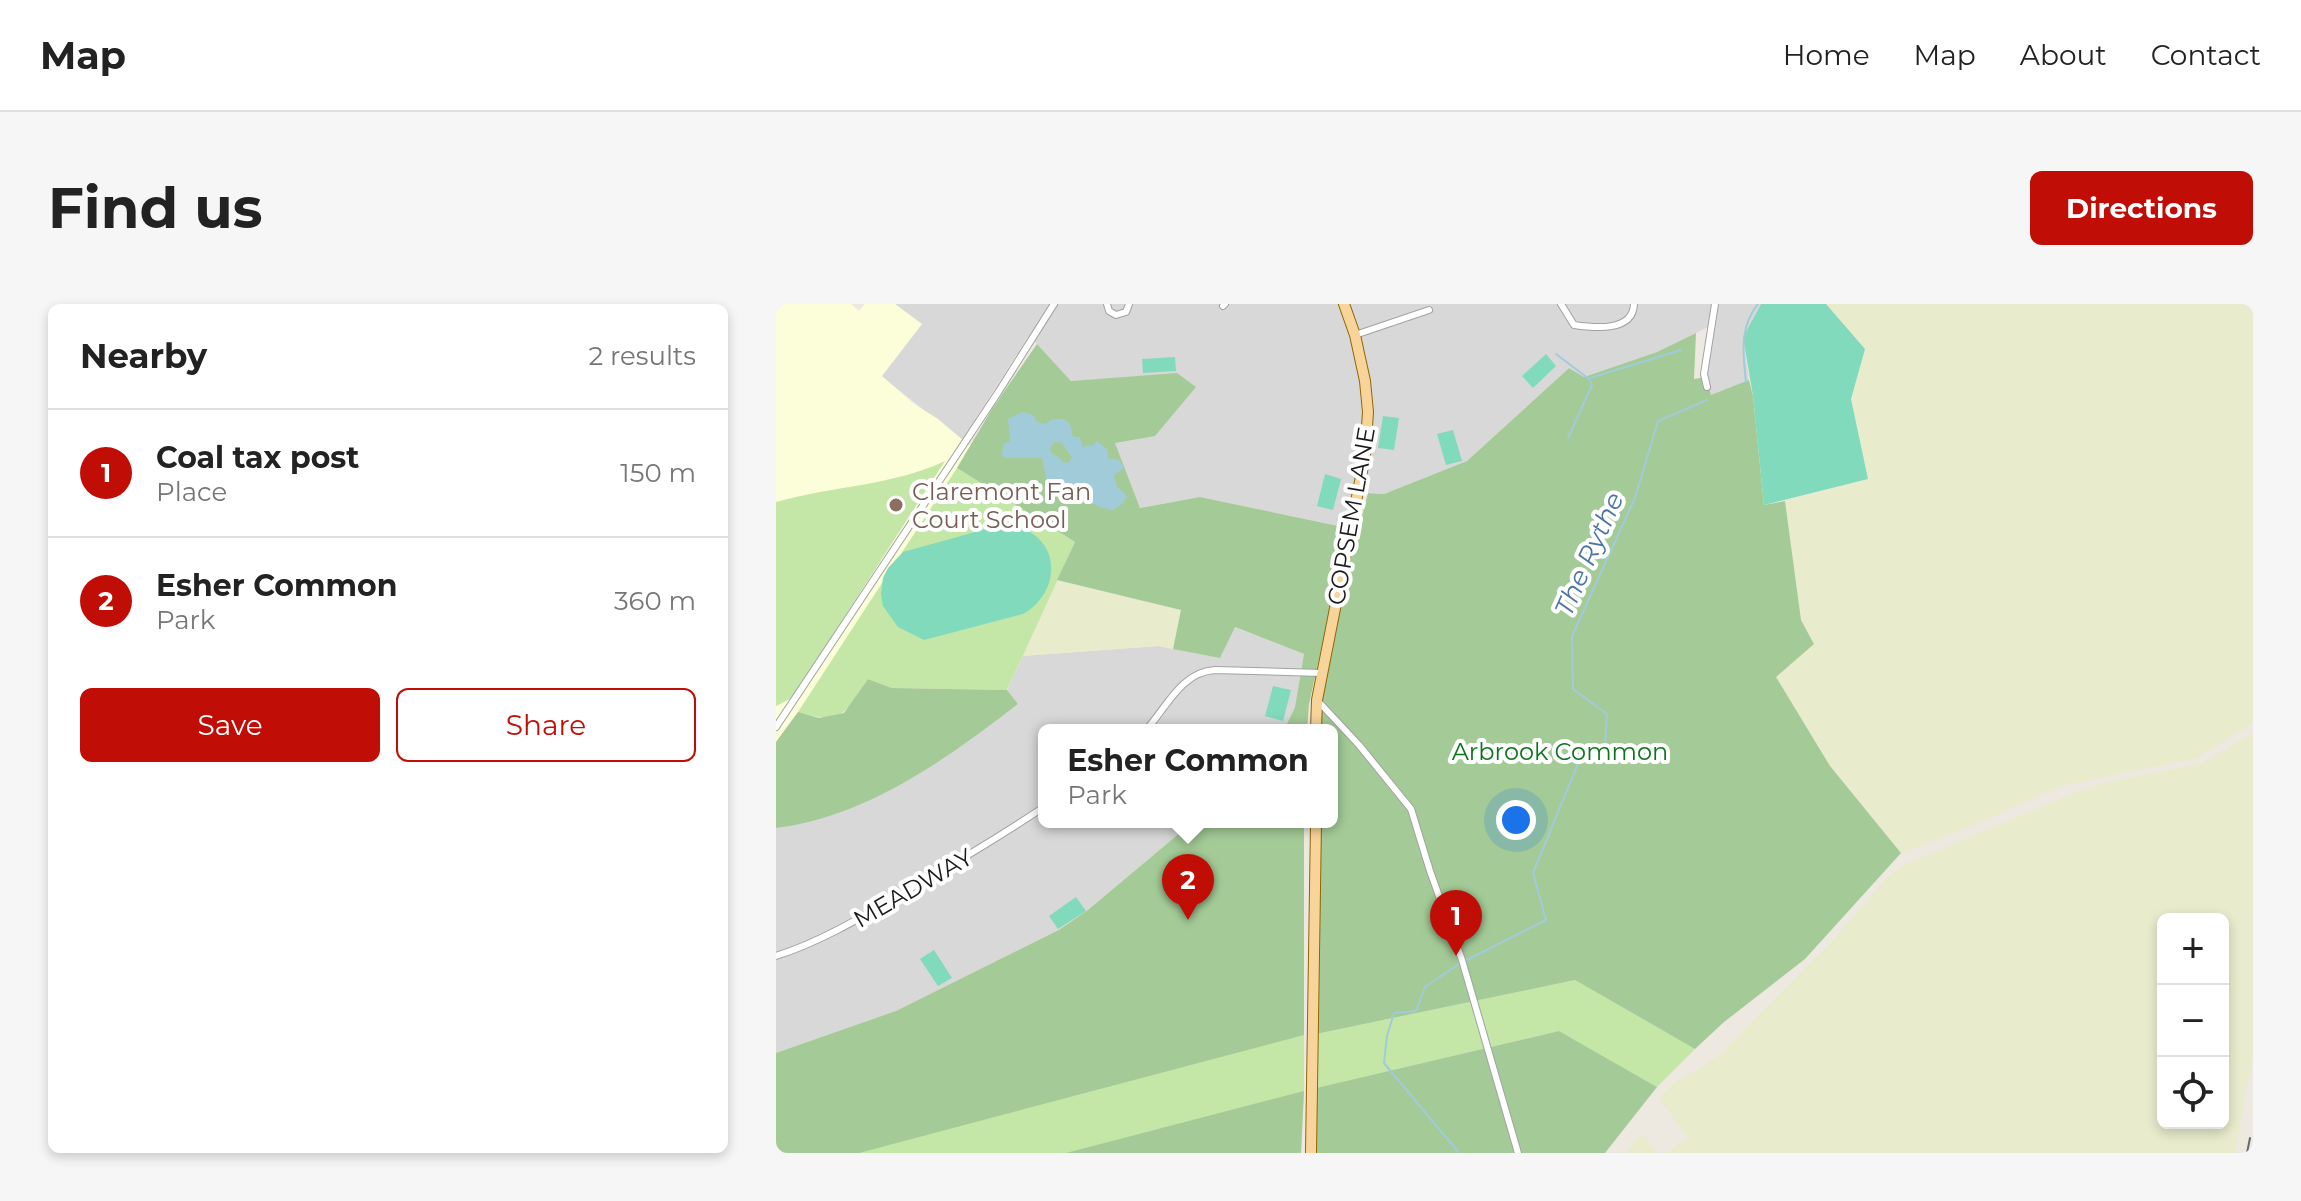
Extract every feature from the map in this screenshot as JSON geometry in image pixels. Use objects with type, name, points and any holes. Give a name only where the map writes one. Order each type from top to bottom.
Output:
[{"type":"main road","name":"COPSEM LANE","points":[[1316,724],[1317,700],[1365,456],[1368,412],[1355,335],[1344,304]]},
{"type":"main road","points":[[1311,1153],[1316,828]]},
{"type":"street","points":[[776,727],[1054,304]]},
{"type":"street","points":[[1107,304],[1109,311],[1116,315],[1126,312],[1129,304]]},
{"type":"street","points":[[1561,304],[1571,322],[1579,326],[1624,324],[1632,316],[1634,304]]},
{"type":"street","points":[[1707,387],[1704,374],[1715,304]]},
{"type":"street","points":[[1355,335],[1429,310]]},
{"type":"street","points":[[1151,724],[1186,681],[1199,672],[1322,673]]},
{"type":"street","points":[[1317,700],[1359,745],[1411,809],[1463,963],[1518,1153]]},
{"type":"street","name":"MEADWAY","points":[[776,956],[848,925],[980,849],[1038,811]]},
{"type":"shaded area","name":"Claremont Fan Court School","points":[[776,304],[851,304],[859,311],[865,304],[895,304],[922,324],[882,376],[970,446],[957,468],[1075,542],[1007,690],[892,688],[798,712],[776,742]]},
{"type":"shaded area","points":[[895,304],[1761,304],[1743,337],[1749,380],[1711,396],[1706,377],[1712,325],[1657,352],[1584,377],[1569,368],[1467,461],[1384,494],[1356,491],[1348,528],[1200,497],[1140,508],[1121,460],[1085,433],[1174,374],[1071,381],[1028,337],[962,440],[881,376],[921,325]]},
{"type":"shaded area","points":[[1826,304],[2253,304],[2253,723],[2197,758],[2061,786],[1963,830],[1902,853],[1830,766],[1775,677],[1814,643],[1801,620],[1785,501],[1868,479],[1851,399],[1865,349]]},
{"type":"shaded area","points":[[1057,580],[1182,610],[1173,649],[1158,646],[1022,656]]},
{"type":"shaded area","points":[[1234,627],[1304,654],[1295,707],[1287,724],[1038,724],[1038,828],[1186,828],[1088,910],[1059,930],[896,1011],[776,1053],[776,828],[814,820],[848,808],[898,785],[970,740],[1018,704],[1007,690],[1022,656],[1159,646],[1220,658]]},
{"type":"shaded area","points":[[2253,733],[2253,1055],[2235,1153],[1666,1153],[1688,1138],[1659,1098],[1673,1083],[1724,1051],[1831,942],[1889,875],[1906,864],[2076,792],[2108,782],[2201,764]]},
{"type":"shaded area","points":[[1643,1133],[1657,1153],[1626,1153],[1628,1150]]},
{"type":"green space","points":[[1761,304],[1826,304],[1865,349],[1851,399],[1868,479],[1764,505],[1753,396],[1743,337]]},
{"type":"green space","name":"Arbrook Common","points":[[1696,333],[1694,379],[1706,377],[1711,395],[1749,380],[1764,505],[1785,501],[1801,620],[1814,644],[1776,677],[1830,766],[1901,853],[1805,959],[1724,1022],[1695,1049],[1575,980],[1316,1034],[1318,828],[1338,828],[1338,724],[1320,724],[1328,648],[1368,493],[1384,494],[1467,461],[1569,368],[1584,377],[1657,352]]},
{"type":"green space","points":[[1037,344],[1071,381],[1177,373],[1196,387],[1155,436],[1115,443],[1140,508],[1200,497],[1348,528],[1309,704],[1307,724],[1287,724],[1295,707],[1304,654],[1235,627],[1220,658],[1173,649],[1181,610],[1057,580],[1075,542],[957,468],[992,409]]},
{"type":"green space","points":[[1546,354],[1556,366],[1533,388],[1522,376]]},
{"type":"green space","points":[[1175,357],[1176,371],[1143,373],[1142,359]]},
{"type":"green space","points":[[1383,416],[1399,418],[1394,450],[1378,448]]},
{"type":"green space","points":[[1453,430],[1462,461],[1446,465],[1437,434]]},
{"type":"green space","points":[[945,461],[792,698],[776,706],[776,502],[904,476]]},
{"type":"green space","points":[[957,468],[1075,542],[1007,690],[892,688],[868,679],[841,714],[825,717],[798,712]]},
{"type":"green space","points":[[1325,474],[1341,479],[1333,510],[1317,506]]},
{"type":"green space","points":[[1008,525],[1038,538],[1047,550],[1051,563],[1050,577],[1046,591],[1037,603],[1023,614],[924,640],[898,627],[883,606],[881,594],[888,568],[903,552]]},
{"type":"green space","points":[[868,679],[892,688],[1007,690],[1018,704],[935,764],[874,798],[810,822],[776,828],[776,742],[798,712],[819,718],[844,713]]},
{"type":"green space","points":[[1273,686],[1291,690],[1283,721],[1265,716]]},
{"type":"green space","points":[[1186,828],[1304,828],[1304,1091],[1301,1153],[776,1153],[776,1053],[896,1011],[1059,930],[1088,910]]},
{"type":"green space","points":[[1186,828],[1304,828],[1304,1035],[859,1153],[776,1153],[776,1053],[896,1011],[1059,930],[1088,910]]},
{"type":"green space","points":[[1076,897],[1086,911],[1058,929],[1049,916]]},
{"type":"green space","points":[[934,950],[952,978],[938,986],[920,959]]},
{"type":"green space","points":[[1575,980],[1695,1049],[1657,1087],[1559,1031],[1316,1088],[1316,1034]]},
{"type":"green space","points":[[1559,1031],[1657,1087],[1605,1153],[1315,1153],[1316,1088]]},
{"type":"green space","points":[[1304,1091],[1301,1153],[1066,1153]]},
{"type":"water","points":[[1023,412],[1046,424],[1052,419],[1064,419],[1070,424],[1073,437],[1080,437],[1083,447],[1097,441],[1108,450],[1108,458],[1119,460],[1124,468],[1114,475],[1117,487],[1127,496],[1122,504],[1112,510],[1077,499],[1076,493],[1047,481],[1042,458],[1005,458],[1002,455],[1004,444],[1010,441],[1008,419]],"holes":[[[1054,442],[1062,443],[1072,457],[1068,463],[1062,462],[1050,449]]]},
{"type":"waterway","points":[[1746,382],[1745,332],[1758,304]]},
{"type":"waterway","points":[[1590,378],[1681,350]]},
{"type":"waterway","points":[[1556,354],[1589,379],[1592,385],[1568,438]]},
{"type":"waterway","name":"The Rythe","points":[[1459,1153],[1384,1063],[1394,1013],[1416,1011],[1425,987],[1459,964],[1546,920],[1533,873],[1584,749],[1604,758],[1607,714],[1573,689],[1572,636],[1635,498],[1658,421],[1707,400]]},
{"type":"railway","points":[[2247,1153],[2253,1123]]},
{"type":"place","name":"Claremont Fan Court School","points":[[896,505]]},
{"type":"place","name":"Esher Common","points":[[1188,920]]},
{"type":"place","name":"Coal tax post","points":[[1456,956]]}]
